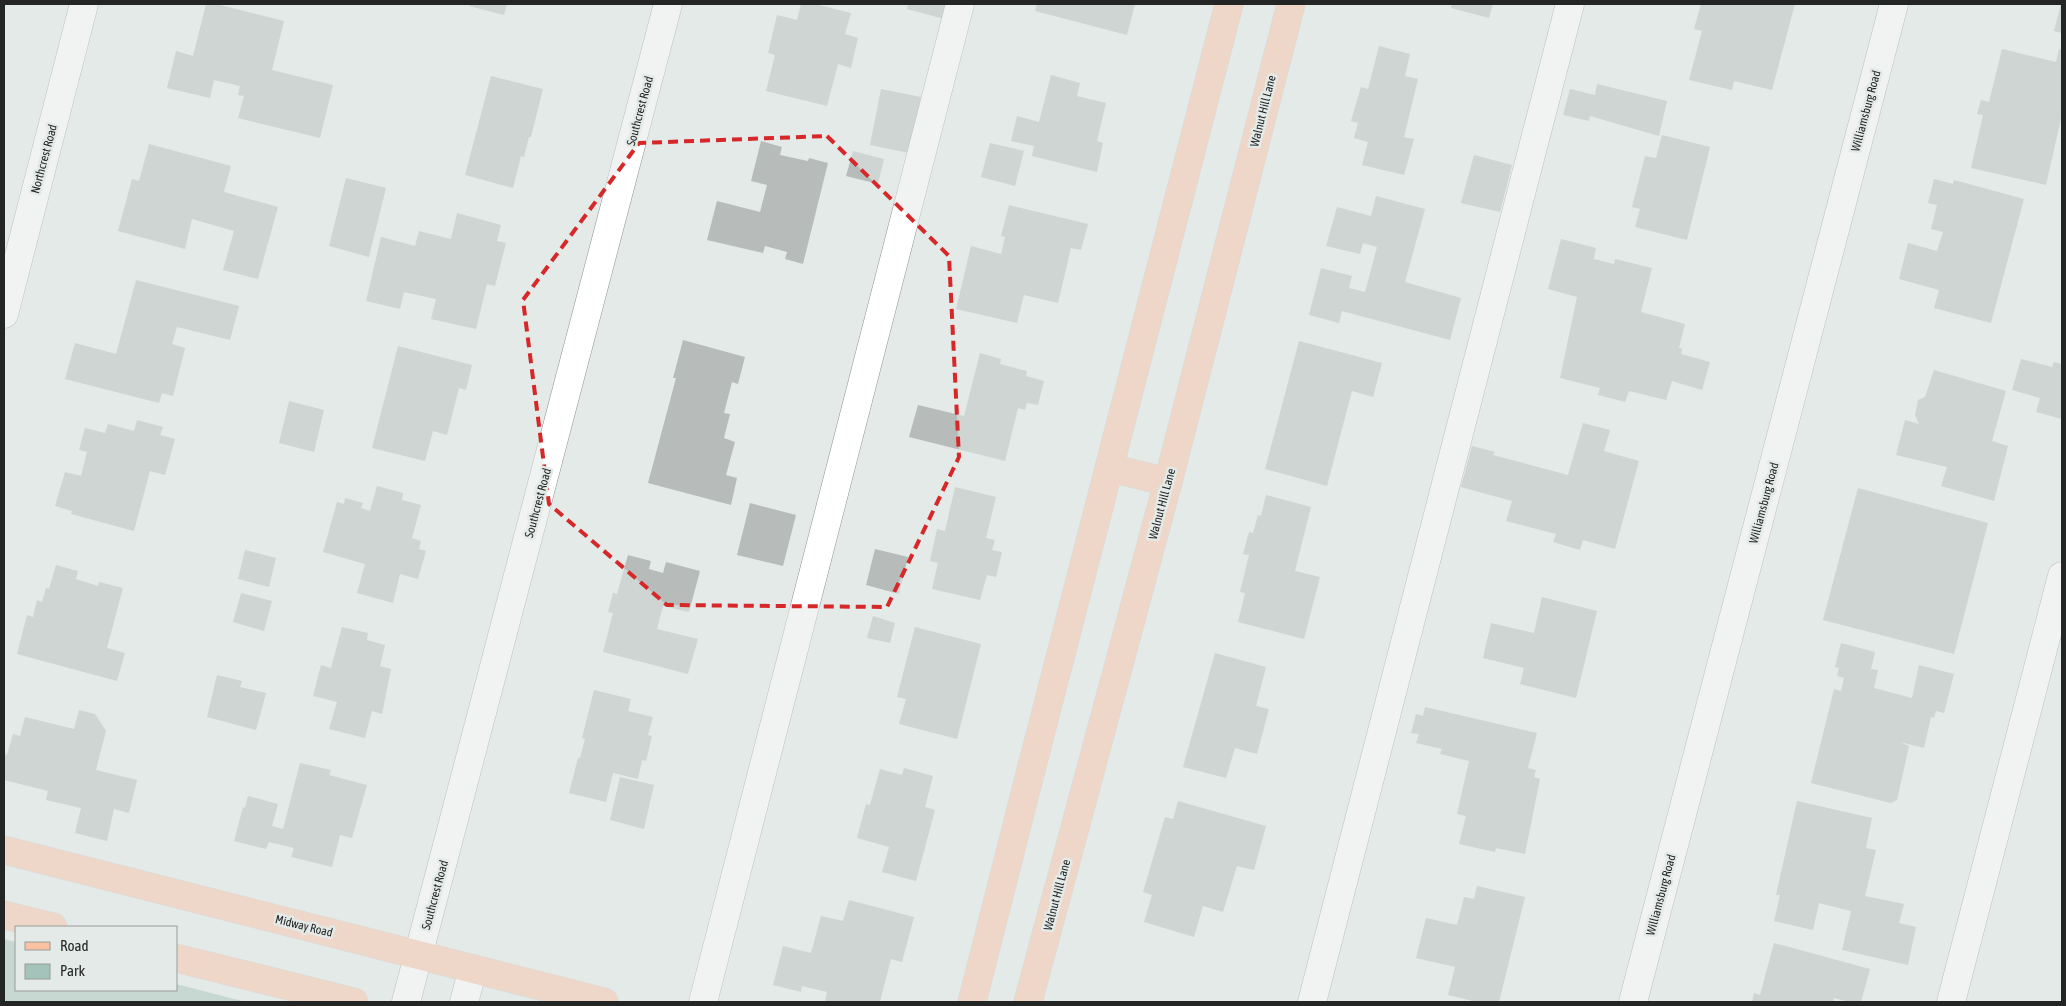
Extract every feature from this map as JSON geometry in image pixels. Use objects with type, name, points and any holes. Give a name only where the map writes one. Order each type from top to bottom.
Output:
[{"type":"main road","points":[[972,1002],[1228,4]]},
{"type":"main road","name":"Walnut Hill Lane","points":[[1028,1002],[1168,482],[1291,4]]},
{"type":"main road","points":[[1110,468],[1168,482]]},
{"type":"main road","name":"Midway Road","points":[[4,850],[604,1002]]},
{"type":"main road","points":[[4,915],[49,926]]},
{"type":"main road","points":[[178,958],[354,1002]]},
{"type":"street","name":"Northcrest Road","points":[[4,314],[84,4]]},
{"type":"street","name":"Southcrest Road","points":[[406,1002],[420,955],[668,4]]},
{"type":"street","points":[[703,1002],[960,4]]},
{"type":"street","points":[[1312,1002],[1570,4]]},
{"type":"street","name":"Williamsburg Road","points":[[1633,1002],[1894,4]]},
{"type":"street","points":[[1951,1002],[2062,576]]},
{"type":"street","points":[[464,1002],[473,969]]},
{"type":"highlighted area","points":[[827,136],[949,256],[959,457],[887,607],[667,605],[549,504],[523,300],[639,143]]},
{"type":"green space","points":[[4,939],[15,942],[15,991],[178,991],[178,985],[246,1002],[4,1002]]},
{"type":"building","points":[[206,4],[216,4],[284,21],[272,70],[333,85],[320,138],[238,118],[244,96],[238,95],[240,86],[214,80],[210,98],[167,88],[176,51],[193,56]]},
{"type":"building","points":[[470,4],[507,4],[504,15],[469,6]]},
{"type":"building","points":[[801,4],[815,4],[851,13],[845,34],[858,38],[851,68],[838,64],[827,106],[766,91],[775,55],[768,53],[777,15],[797,20]]},
{"type":"building","points":[[908,4],[947,4],[944,19],[907,9]]},
{"type":"building","points":[[1037,4],[1135,4],[1127,35],[1035,11]]},
{"type":"building","points":[[1452,4],[1493,4],[1489,18],[1451,8]]},
{"type":"building","points":[[1701,4],[1795,4],[1772,90],[1734,81],[1732,90],[1689,80],[1702,31],[1694,29]]},
{"type":"building","points":[[2062,4],[2062,33],[2054,31]]},
{"type":"building","points":[[1379,46],[1410,54],[1405,76],[1418,79],[1404,137],[1414,139],[1404,175],[1362,165],[1368,142],[1354,138],[1358,123],[1351,121],[1361,87],[1368,89]]},
{"type":"building","points":[[2002,49],[2056,62],[2059,49],[2062,50],[2062,114],[2046,185],[1971,168],[1983,115],[1977,114],[1981,100],[1989,102]]},
{"type":"building","points":[[1051,75],[1080,83],[1077,96],[1106,103],[1097,141],[1103,143],[1097,172],[1032,156],[1034,146],[1011,141],[1017,116],[1039,122]]},
{"type":"building","points":[[491,76],[543,89],[531,137],[529,137],[524,157],[521,156],[513,188],[465,175]]},
{"type":"building","points":[[1597,84],[1667,101],[1659,136],[1590,116],[1589,121],[1563,115],[1570,89],[1595,95]]},
{"type":"building","points":[[881,89],[921,97],[909,153],[870,145]]},
{"type":"building","points":[[1662,135],[1710,147],[1687,240],[1635,227],[1640,209],[1632,207],[1645,156],[1656,158]]},
{"type":"building","points":[[761,141],[782,147],[780,155],[808,161],[809,158],[828,163],[803,264],[785,259],[787,252],[765,246],[763,253],[707,240],[717,201],[760,212],[767,185],[751,181]]},
{"type":"building","points":[[990,143],[1024,151],[1015,186],[981,177]]},
{"type":"building","points":[[149,144],[231,166],[224,192],[278,207],[258,279],[223,270],[234,231],[192,219],[185,249],[118,231],[132,179],[139,181]]},
{"type":"building","points":[[853,151],[884,159],[878,184],[846,176]]},
{"type":"building","points":[[1474,155],[1512,165],[1500,212],[1461,203]]},
{"type":"building","points":[[346,178],[386,188],[369,257],[329,246]]},
{"type":"building","points":[[1934,179],[1953,184],[1954,180],[2024,199],[1991,323],[1934,308],[1939,290],[1899,279],[1908,243],[1937,251],[1943,232],[1931,229],[1937,205],[1928,203]]},
{"type":"building","points":[[1376,196],[1425,209],[1405,282],[1461,298],[1450,340],[1342,311],[1339,323],[1309,315],[1321,268],[1352,276],[1349,288],[1365,292],[1377,247],[1363,243],[1360,254],[1326,246],[1337,207],[1371,216]]},
{"type":"building","points":[[1009,205],[1088,224],[1081,250],[1071,248],[1058,303],[1024,295],[1017,323],[956,309],[971,246],[1001,254],[1005,237],[1001,236]]},
{"type":"building","points":[[457,213],[501,225],[497,241],[506,243],[495,286],[487,284],[476,329],[431,319],[436,299],[404,292],[400,309],[366,301],[381,237],[415,246],[419,231],[451,239]]},
{"type":"building","points":[[1561,239],[1596,248],[1594,259],[1614,264],[1615,259],[1652,268],[1641,312],[1685,324],[1679,348],[1682,348],[1681,354],[1710,362],[1702,390],[1672,381],[1666,400],[1629,391],[1625,402],[1598,395],[1600,388],[1560,378],[1577,297],[1548,289]]},
{"type":"building","points":[[136,280],[239,306],[230,340],[177,327],[172,344],[185,348],[173,396],[162,393],[159,403],[65,379],[75,343],[116,354]]},
{"type":"building","points":[[683,340],[745,357],[738,384],[732,382],[724,413],[730,414],[724,438],[735,442],[726,475],[737,478],[731,505],[648,483],[676,378],[673,378]]},
{"type":"building","points":[[1299,341],[1382,363],[1373,397],[1352,391],[1327,486],[1265,469]]},
{"type":"building","points":[[398,346],[472,365],[466,390],[459,388],[447,435],[433,431],[425,461],[372,448]]},
{"type":"building","points":[[980,353],[1001,359],[1000,364],[1027,371],[1026,376],[1044,381],[1038,405],[1027,403],[1025,410],[1018,408],[1005,461],[909,437],[918,405],[964,416]]},
{"type":"building","points":[[2021,359],[2052,367],[2054,362],[2062,364],[2062,419],[2036,412],[2040,398],[2012,390]]},
{"type":"building","points":[[1934,370],[2006,391],[1992,441],[2008,446],[1994,501],[1941,486],[1947,467],[1896,455],[1905,420],[1919,424],[1915,415],[1918,400],[1925,397]]},
{"type":"building","points":[[289,401],[324,410],[314,452],[279,443]]},
{"type":"building","points":[[137,420],[163,427],[160,435],[175,439],[165,475],[150,471],[134,531],[71,514],[72,511],[55,506],[65,472],[81,476],[87,452],[79,450],[85,428],[105,433],[108,424],[134,431]]},
{"type":"building","points":[[1583,423],[1610,430],[1604,451],[1639,461],[1615,549],[1583,540],[1580,550],[1553,542],[1556,534],[1506,521],[1512,501],[1461,487],[1472,446],[1495,452],[1493,455],[1568,475]]},
{"type":"building","points":[[377,486],[403,493],[402,500],[421,505],[412,538],[421,541],[419,549],[426,551],[418,579],[400,574],[393,603],[357,593],[365,564],[323,552],[337,502],[344,504],[345,498],[363,503],[361,508],[370,511]]},
{"type":"building","points":[[955,487],[996,497],[986,538],[995,540],[992,550],[1002,552],[996,577],[987,575],[980,600],[932,589],[938,563],[930,561],[937,529],[945,531]]},
{"type":"building","points":[[1858,488],[1988,523],[1954,654],[1823,620]]},
{"type":"building","points":[[1266,495],[1311,507],[1295,571],[1320,577],[1304,639],[1238,622],[1245,593],[1240,592],[1249,555],[1243,554],[1249,532],[1253,533],[1258,515],[1261,516]]},
{"type":"building","points":[[750,503],[796,515],[783,566],[737,555]]},
{"type":"building","points":[[875,549],[908,557],[899,594],[866,585]]},
{"type":"building","points":[[245,550],[276,558],[269,587],[238,579]]},
{"type":"building","points":[[628,555],[651,561],[649,569],[663,573],[666,562],[700,571],[689,612],[663,606],[657,629],[698,639],[688,674],[603,652],[613,613],[608,612],[613,593],[617,594]]},
{"type":"building","points":[[56,565],[78,571],[76,579],[98,586],[99,582],[123,588],[107,648],[125,653],[117,681],[17,654],[27,615],[33,617],[37,600],[42,602],[46,588],[49,589]]},
{"type":"building","points":[[241,593],[272,601],[264,631],[233,622]]},
{"type":"building","points":[[1542,597],[1597,611],[1576,698],[1520,684],[1524,668],[1483,658],[1491,623],[1534,633]]},
{"type":"building","points":[[873,616],[895,623],[890,643],[867,638]]},
{"type":"building","points":[[342,627],[368,633],[367,640],[385,645],[380,666],[391,669],[382,714],[372,711],[365,738],[329,729],[337,702],[313,696],[321,665],[331,668]]},
{"type":"building","points":[[915,627],[981,644],[957,739],[899,724],[906,699],[897,697]]},
{"type":"building","points":[[1841,643],[1875,652],[1871,669],[1878,670],[1874,688],[1912,698],[1919,665],[1954,674],[1944,713],[1936,711],[1934,718],[1931,717],[1924,748],[1900,742],[1909,746],[1897,800],[1891,803],[1811,783],[1834,689],[1841,691],[1844,678],[1837,676],[1839,668],[1835,667]]},
{"type":"building","points":[[1215,653],[1266,667],[1256,706],[1269,709],[1257,754],[1235,748],[1226,778],[1183,767]]},
{"type":"building","points":[[217,675],[242,681],[240,687],[266,693],[256,730],[207,717]]},
{"type":"building","points":[[594,690],[631,699],[628,711],[653,717],[648,735],[652,736],[646,761],[642,760],[638,779],[613,773],[606,802],[569,793],[585,739],[582,738]]},
{"type":"building","points":[[1425,707],[1537,733],[1528,768],[1536,770],[1534,777],[1540,779],[1525,854],[1496,848],[1495,852],[1459,844],[1466,816],[1457,814],[1469,761],[1440,754],[1442,749],[1416,743],[1419,734],[1411,733],[1416,714],[1423,716]]},
{"type":"building","points":[[79,710],[95,714],[106,731],[96,770],[137,780],[129,813],[114,809],[107,841],[75,833],[81,808],[46,800],[48,791],[4,780],[4,754],[7,755],[13,734],[20,736],[25,717],[74,729]]},
{"type":"building","points":[[300,763],[331,770],[329,775],[367,785],[352,838],[340,835],[332,867],[291,857],[294,848],[269,842],[266,849],[234,841],[243,807],[245,808],[248,796],[278,804],[272,826],[283,829]]},
{"type":"building","points":[[904,768],[933,776],[925,807],[935,810],[916,881],[882,872],[889,847],[857,838],[866,804],[870,805],[880,769],[902,775]]},
{"type":"building","points":[[620,777],[654,785],[644,829],[610,820]]},
{"type":"building","points":[[1178,801],[1266,826],[1254,870],[1237,866],[1223,912],[1203,906],[1194,937],[1144,922],[1152,895],[1143,892],[1165,817],[1173,819]]},
{"type":"building","points":[[1797,801],[1872,818],[1866,848],[1876,850],[1865,896],[1904,904],[1899,923],[1916,927],[1908,965],[1842,950],[1851,911],[1819,903],[1813,930],[1774,921],[1780,895],[1776,895]]},
{"type":"building","points":[[1477,886],[1525,897],[1499,1002],[1477,1002],[1448,995],[1455,967],[1416,958],[1426,918],[1457,925],[1464,897],[1474,899]]},
{"type":"building","points":[[849,900],[914,917],[902,962],[891,959],[880,1002],[825,1002],[827,992],[802,986],[801,992],[773,985],[783,946],[811,953],[821,916],[843,921]]},
{"type":"building","points":[[1774,943],[1870,969],[1861,1002],[1849,1002],[1834,998],[1833,1002],[1752,1002],[1754,993],[1760,995]]}]
